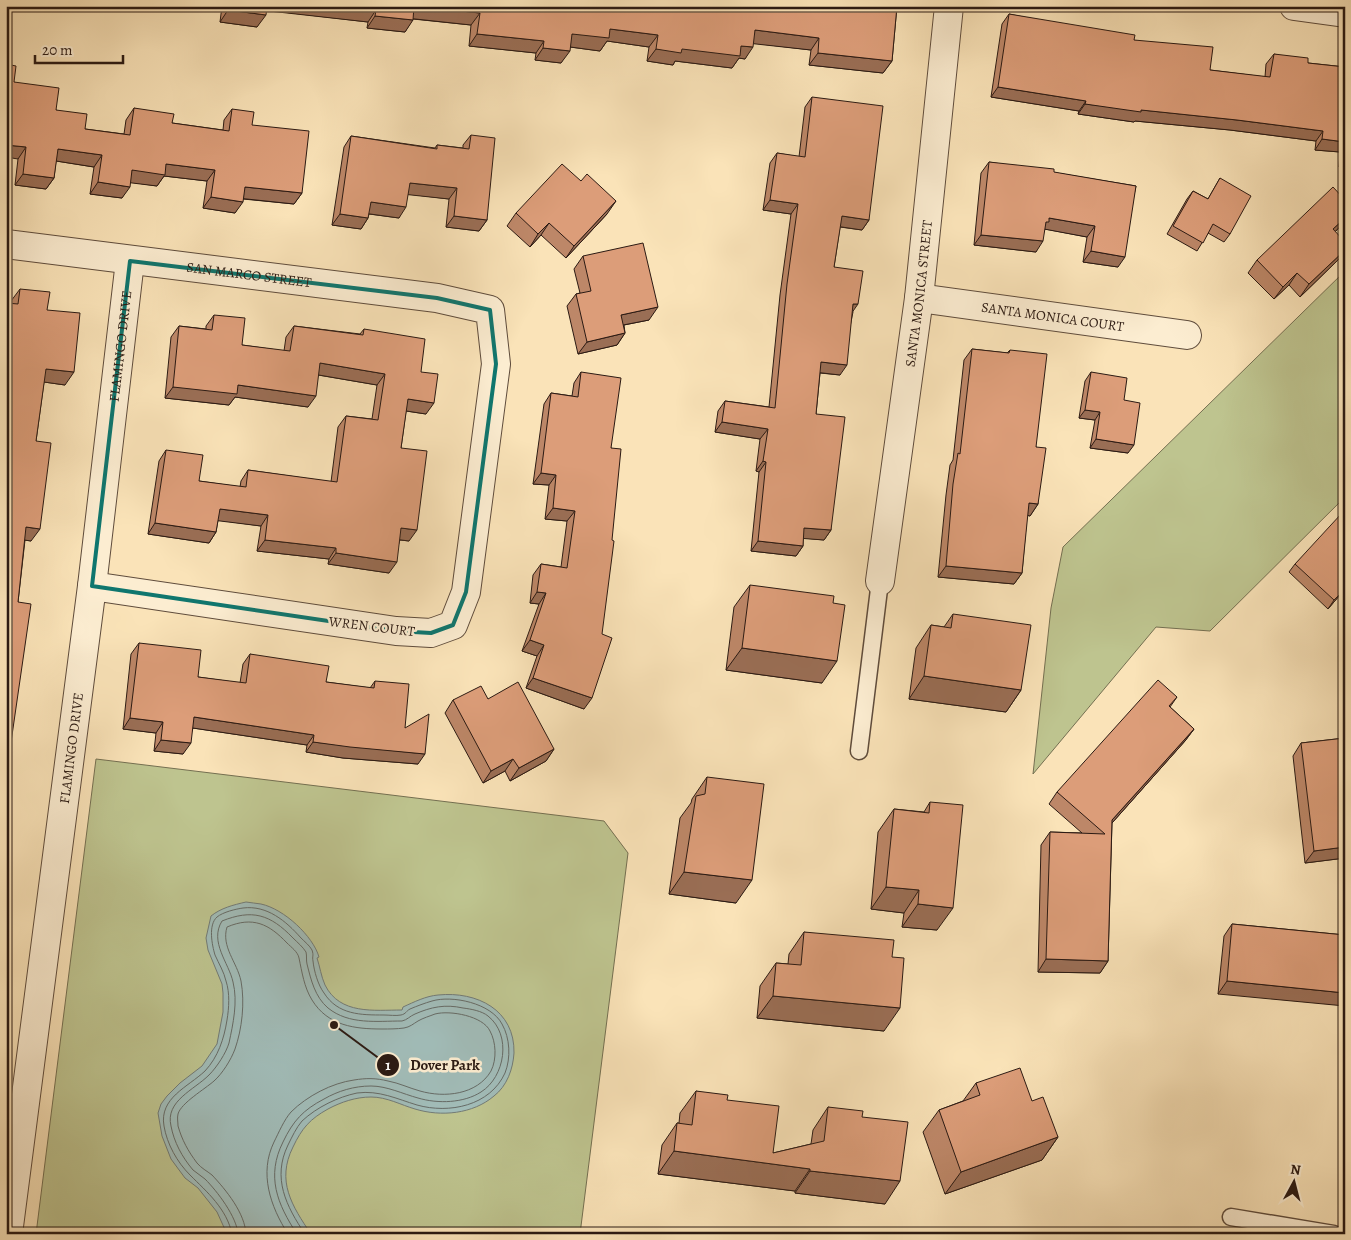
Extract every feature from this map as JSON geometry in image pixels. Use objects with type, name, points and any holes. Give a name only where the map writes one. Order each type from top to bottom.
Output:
[{"type":"street","name":"SANTA MONICA STREET","points":[[880,581],[919,298],[949,6]]},
{"type":"street","points":[[1294,6],[1345,13]]},
{"type":"street","name":"SAN MARCO STREET","points":[[6,244],[437,298],[490,310]]},
{"type":"street","name":"FLAMINGO DRIVE","points":[[8,1234],[92,586],[130,261]]},
{"type":"street","name":"SANTA MONICA COURT","points":[[919,298],[1187,335]]},
{"type":"street","name":"WREN COURT","points":[[92,586],[396,631],[431,633],[453,625],[466,592],[496,364],[490,310]]},
{"type":"lane","points":[[858,751],[880,581]]},
{"type":"lane","points":[[1231,1217],[1334,1234]]},
{"type":"highlighted area","points":[[130,261],[437,298],[490,310],[496,364],[466,592],[453,625],[431,633],[396,631],[92,586]]},
{"type":"green space","points":[[1345,271],[1345,497],[1210,631],[1156,627],[1033,774],[1051,608],[1063,547]]},
{"type":"green space","points":[[96,759],[604,821],[628,853],[580,1234],[36,1234]]},
{"type":"water","points":[[246,902],[261,904],[279,911],[304,932],[316,949],[325,985],[331,995],[339,1002],[359,1009],[402,1010],[403,1007],[420,999],[434,996],[466,996],[491,1006],[508,1025],[513,1038],[514,1053],[511,1071],[506,1082],[499,1092],[476,1107],[456,1112],[435,1113],[415,1109],[383,1098],[365,1097],[338,1104],[311,1120],[296,1140],[288,1159],[286,1182],[292,1203],[311,1234],[227,1234],[217,1212],[198,1188],[185,1178],[171,1159],[162,1136],[158,1113],[161,1104],[180,1083],[202,1066],[217,1044],[223,1012],[223,993],[222,984],[208,950],[206,938],[211,916],[223,909]]},
{"type":"building","points":[[229,6],[267,6],[266,15],[228,10]]},
{"type":"building","points":[[346,6],[414,6],[413,20],[375,16],[376,10]]},
{"type":"building","points":[[414,6],[897,6],[892,61],[818,53],[819,38],[755,30],[753,47],[741,46],[740,56],[682,49],[681,53],[656,49],[658,35],[610,29],[609,38],[572,34],[570,51],[543,48],[544,41],[477,34],[480,13]]},
{"type":"building","points":[[1009,14],[1135,35],[1134,40],[1213,47],[1210,70],[1270,77],[1274,54],[1308,58],[1308,63],[1345,67],[1345,142],[1322,139],[1323,131],[1237,120],[1141,110],[1141,112],[1085,104],[1086,101],[998,87]]},
{"type":"building","points":[[6,64],[16,66],[14,82],[59,88],[56,110],[87,114],[85,129],[130,135],[134,108],[174,114],[172,123],[229,131],[232,109],[254,112],[252,125],[309,131],[302,193],[245,187],[243,202],[211,197],[215,170],[166,164],[165,175],[132,170],[130,187],[98,182],[102,155],[58,149],[54,178],[23,174],[26,147],[6,145]]},
{"type":"building","points":[[812,97],[883,106],[869,220],[842,216],[834,267],[863,271],[858,304],[853,304],[847,365],[821,362],[816,414],[845,417],[831,530],[804,528],[803,546],[758,541],[766,462],[763,461],[768,429],[722,422],[725,401],[775,408],[787,284],[798,204],[770,200],[777,153],[805,157]]},
{"type":"building","points":[[471,135],[495,138],[487,220],[454,216],[457,188],[410,183],[406,207],[371,202],[368,218],[340,214],[351,136],[437,149],[437,145],[469,149]]},
{"type":"building","points":[[989,162],[1054,169],[1054,172],[1136,186],[1125,257],[1091,251],[1095,226],[1049,218],[1049,222],[1046,222],[1043,241],[981,235]]},
{"type":"building","points":[[562,164],[581,181],[587,174],[616,201],[574,246],[549,223],[538,234],[516,213]]},
{"type":"building","points":[[1220,178],[1251,196],[1230,234],[1213,224],[1203,243],[1173,226],[1193,191],[1208,199]]},
{"type":"building","points":[[1333,187],[1345,200],[1345,218],[1333,229],[1345,242],[1345,250],[1309,284],[1297,273],[1283,287],[1257,260]]},
{"type":"building","points":[[643,243],[658,307],[621,315],[625,333],[587,342],[576,294],[591,291],[583,256]]},
{"type":"building","points":[[20,289],[50,292],[47,310],[80,313],[74,372],[46,369],[36,441],[51,443],[40,529],[26,527],[18,602],[31,604],[8,763],[11,763],[6,806],[6,303],[18,304]]},
{"type":"building","points":[[214,315],[245,318],[242,345],[290,351],[294,326],[363,335],[364,329],[425,339],[421,372],[438,374],[434,403],[408,399],[401,448],[427,451],[417,530],[401,528],[397,562],[336,553],[336,548],[265,540],[268,515],[220,509],[216,532],[155,523],[166,450],[203,455],[199,481],[246,487],[248,470],[337,482],[346,416],[378,420],[385,374],[320,363],[316,396],[238,385],[237,394],[173,387],[179,326],[212,330]]},
{"type":"building","points":[[972,349],[1009,353],[1010,350],[1047,354],[1036,447],[1046,448],[1038,504],[1029,503],[1022,573],[946,566],[953,484],[958,453],[960,454]]},
{"type":"building","points":[[581,372],[621,378],[611,448],[621,449],[612,540],[614,541],[602,634],[612,638],[592,698],[533,678],[544,645],[530,640],[546,593],[537,592],[541,564],[567,568],[575,511],[553,508],[556,475],[541,473],[551,393],[578,397]]},
{"type":"building","points":[[1091,372],[1127,378],[1124,400],[1140,403],[1134,445],[1096,439],[1100,412],[1085,410]]},
{"type":"building","points":[[1342,513],[1345,515],[1345,589],[1334,600],[1295,564]]},
{"type":"building","points":[[750,585],[834,596],[833,603],[845,605],[837,661],[742,648]]},
{"type":"building","points":[[953,614],[1031,625],[1021,690],[924,676],[931,625],[951,628]]},
{"type":"building","points":[[139,643],[201,650],[198,677],[246,683],[250,654],[329,666],[326,682],[374,688],[375,681],[409,684],[405,728],[429,714],[425,754],[313,742],[314,735],[194,717],[191,743],[161,740],[163,722],[130,718]]},
{"type":"building","points":[[1158,680],[1177,697],[1169,706],[1194,729],[1112,820],[1108,961],[1046,959],[1050,832],[1105,834],[1057,792]]},
{"type":"building","points":[[518,682],[554,749],[519,768],[513,759],[491,771],[453,700],[481,686],[488,699]]},
{"type":"building","points":[[1345,738],[1345,847],[1314,851],[1301,743]]},
{"type":"building","points":[[707,777],[764,784],[752,880],[684,872],[696,796],[705,794]]},
{"type":"building","points":[[930,802],[963,805],[953,908],[918,904],[919,890],[886,887],[894,809],[929,813]]},
{"type":"building","points":[[1232,924],[1345,935],[1345,993],[1227,981]]},
{"type":"building","points":[[804,932],[894,940],[892,957],[904,958],[900,1008],[773,996],[776,963],[801,965]]},
{"type":"building","points":[[1020,1068],[1032,1101],[1043,1097],[1058,1137],[961,1172],[939,1110],[980,1095],[976,1083]]},
{"type":"building","points":[[696,1091],[728,1095],[727,1100],[779,1106],[773,1153],[824,1141],[828,1107],[863,1111],[862,1117],[908,1122],[900,1181],[810,1171],[810,1169],[674,1151],[677,1123],[692,1125]]},
{"type":"place","name":"Dover Park","points":[[334,1025]]}]
